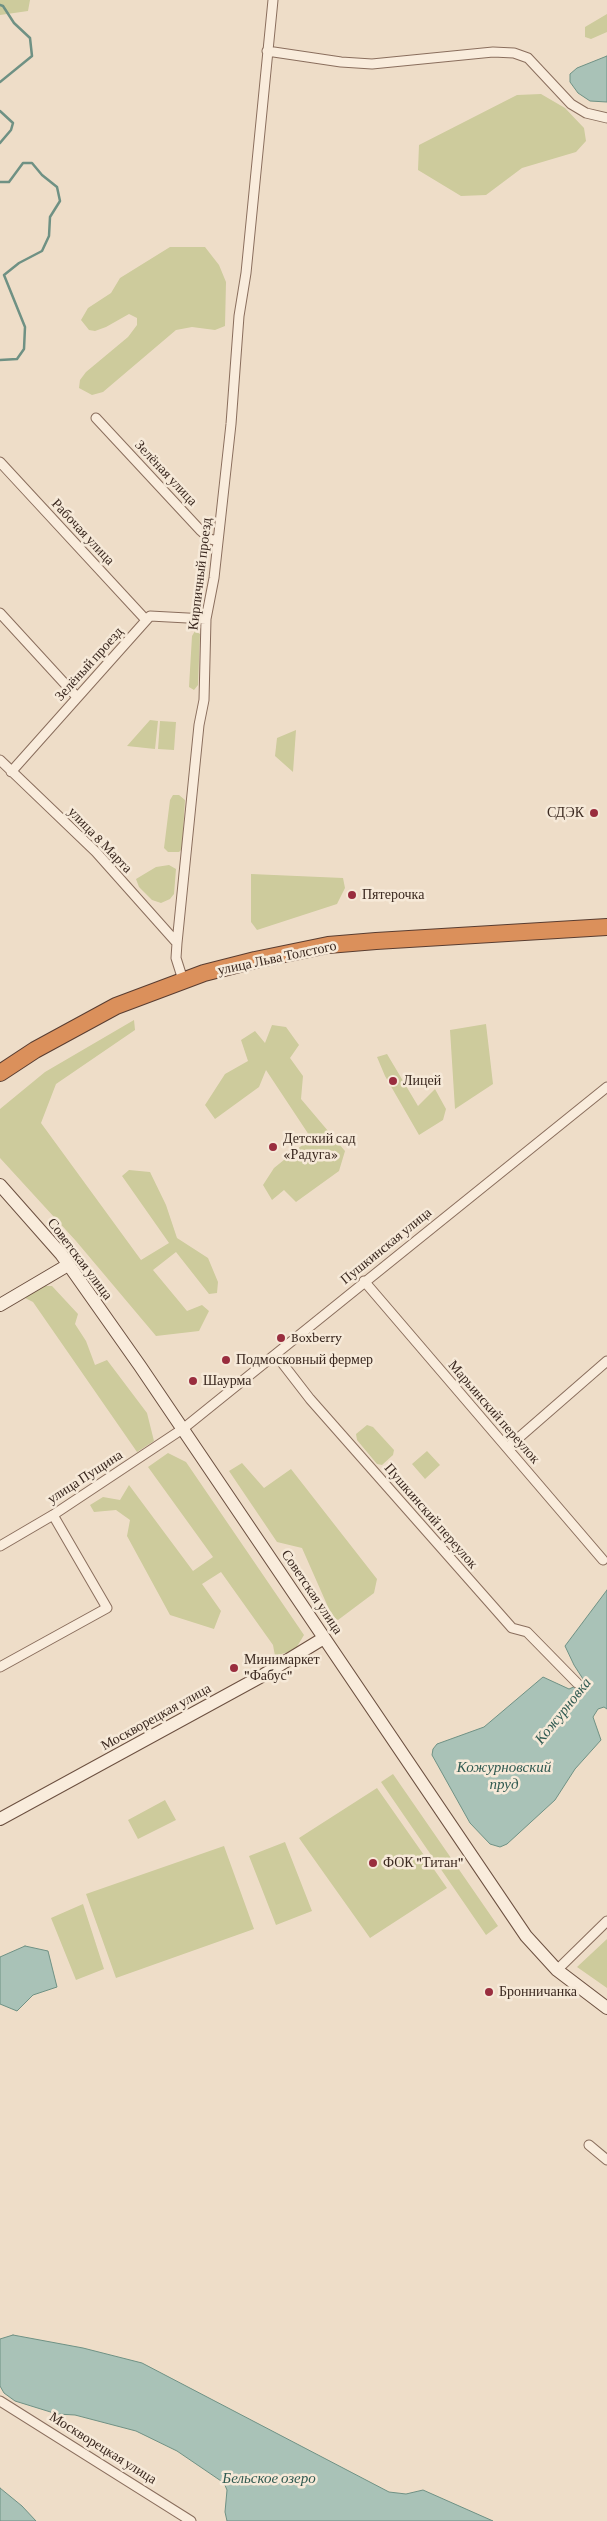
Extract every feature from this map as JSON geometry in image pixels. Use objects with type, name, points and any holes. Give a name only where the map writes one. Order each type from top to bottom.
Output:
[{"type":"highway","name":"улица Льва Толстого","points":[[0,1073],[35,1050],[116,1006],[183,980],[255,960],[328,945],[607,927]]},
{"type":"main road","name":"Советская улица","points":[[0,1185],[68,1265],[184,1428],[526,1936],[558,1970],[607,2008]]},
{"type":"main road","points":[[0,1305],[68,1265]]},
{"type":"main road","name":"Москворецкая улица","points":[[0,1819],[244,1686],[324,1638]]},
{"type":"street","name":"Кирпичный проезд","points":[[183,980],[176,958],[198,725],[204,700],[206,619],[218,541],[231,424],[239,316],[250,229],[273,0]]},
{"type":"street","points":[[267,51],[341,62],[372,64],[493,52],[514,53],[528,58],[571,104],[586,113],[607,118]]},
{"type":"street","name":"Зелёная улица","points":[[96,418],[201,531],[210,539],[218,541]]},
{"type":"street","name":"Рабочая улица","points":[[0,462],[146,620]]},
{"type":"street","points":[[0,612],[77,697]]},
{"type":"street","points":[[146,620],[150,616],[206,619]]},
{"type":"street","name":"Зелёный проезд","points":[[11,772],[146,620]]},
{"type":"street","name":"улица 8 Марта","points":[[0,760],[96,852],[177,943]]},
{"type":"street","name":"Пушкинская улица","points":[[184,1428],[607,1087]]},
{"type":"street","name":"Марьинский переулок","points":[[364,1281],[603,1560]]},
{"type":"street","name":"Пушкинский переулок","points":[[276,1355],[316,1406],[512,1628],[527,1632],[577,1683]]},
{"type":"street","points":[[506,1448],[607,1361]]},
{"type":"street","name":"улица Пущина","points":[[0,1546],[53,1515],[184,1428]]},
{"type":"street","points":[[0,1667],[107,1608],[53,1515]]},
{"type":"street","points":[[558,1970],[607,1921]]},
{"type":"street","points":[[589,2145],[607,2160]]},
{"type":"street","name":"Москворецкая улица","points":[[0,2401],[191,2521]]},
{"type":"shaded area","points":[[0,0],[30,0],[28,11],[0,15]]},
{"type":"shaded area","points":[[607,14],[607,32],[591,39],[585,37],[585,27]]},
{"type":"shaded area","points":[[541,94],[565,108],[584,128],[586,141],[576,152],[522,168],[486,195],[461,196],[418,170],[419,145],[517,95]]},
{"type":"shaded area","points":[[170,247],[205,247],[219,265],[226,282],[225,326],[215,330],[192,327],[176,330],[103,392],[92,395],[79,388],[80,380],[86,372],[128,337],[137,325],[137,318],[129,314],[106,327],[95,331],[89,330],[81,320],[88,308],[111,293],[120,278]]},
{"type":"shaded area","points":[[195,631],[200,634],[198,685],[194,690],[189,687],[192,636]]},
{"type":"shaded area","points":[[150,720],[158,721],[155,749],[127,746]]},
{"type":"shaded area","points":[[160,721],[176,722],[174,750],[158,749]]},
{"type":"shaded area","points":[[296,730],[293,772],[275,756],[277,738]]},
{"type":"shaded area","points":[[173,795],[179,795],[185,800],[182,849],[179,852],[168,852],[164,848],[170,800]]},
{"type":"shaded area","points":[[169,865],[176,869],[174,894],[170,899],[161,903],[152,900],[139,887],[136,879],[156,867]]},
{"type":"shaded area","points":[[251,874],[343,878],[345,888],[337,904],[257,930],[251,922]]},
{"type":"shaded area","points":[[134,1020],[135,1030],[56,1084],[41,1123],[141,1260],[169,1243],[122,1176],[129,1170],[150,1172],[166,1205],[177,1238],[208,1258],[218,1282],[217,1293],[209,1294],[176,1252],[153,1270],[187,1311],[202,1305],[209,1311],[199,1331],[156,1336],[76,1241],[0,1158],[0,1109],[45,1072]]},
{"type":"shaded area","points":[[486,1024],[493,1084],[455,1109],[450,1030]]},
{"type":"shaded area","points":[[272,1025],[286,1027],[299,1045],[290,1058],[303,1076],[301,1099],[345,1151],[339,1171],[296,1202],[284,1190],[272,1200],[263,1185],[274,1168],[311,1138],[266,1070],[259,1087],[215,1119],[205,1105],[225,1074],[248,1061],[241,1040],[255,1031],[265,1043]]},
{"type":"shaded area","points":[[387,1054],[418,1106],[435,1089],[446,1109],[443,1120],[419,1135],[385,1076],[377,1057]]},
{"type":"shaded area","points":[[35,1286],[52,1286],[78,1314],[75,1324],[86,1341],[95,1365],[107,1360],[147,1413],[154,1441],[137,1452],[33,1302],[25,1298]]},
{"type":"shaded area","points":[[367,1425],[373,1427],[394,1450],[393,1455],[382,1465],[377,1464],[357,1440],[356,1434]]},
{"type":"shaded area","points":[[427,1451],[440,1465],[425,1479],[412,1464]]},
{"type":"shaded area","points":[[168,1453],[186,1462],[304,1635],[295,1650],[275,1656],[273,1645],[221,1572],[202,1584],[221,1611],[214,1629],[170,1615],[127,1536],[130,1520],[116,1510],[94,1512],[90,1505],[103,1497],[120,1500],[129,1485],[193,1571],[213,1557],[148,1467]]},
{"type":"shaded area","points":[[242,1463],[264,1488],[291,1469],[377,1579],[374,1593],[338,1620],[332,1616],[302,1548],[277,1542],[229,1471]]},
{"type":"shaded area","points":[[393,1774],[498,1926],[486,1935],[381,1782]]},
{"type":"shaded area","name":"ФОК \"Титан\"","points":[[377,1788],[447,1888],[370,1938],[299,1838]]},
{"type":"shaded area","points":[[165,1800],[176,1820],[138,1839],[128,1820]]},
{"type":"shaded area","points":[[285,1842],[312,1911],[276,1925],[249,1856]]},
{"type":"shaded area","points":[[224,1846],[254,1929],[116,1978],[86,1894]]},
{"type":"shaded area","points":[[83,1904],[104,1969],[76,1980],[51,1918]]},
{"type":"shaded area","points":[[607,1939],[607,1988],[577,1967]]},
{"type":"water","points":[[607,56],[607,102],[590,101],[578,93],[570,82],[570,74],[577,68]]},
{"type":"water","name":"Кожурновский пруд","points":[[607,1590],[607,1709],[604,1707],[598,1709],[593,1717],[601,1740],[575,1769],[555,1800],[507,1844],[500,1847],[490,1844],[470,1823],[432,1755],[433,1749],[437,1744],[484,1727],[543,1677],[569,1689],[578,1685],[583,1679],[565,1646]]},
{"type":"water","points":[[25,1946],[48,1951],[57,1987],[33,1995],[17,2011],[0,2004],[0,1957]]},
{"type":"water","name":"Бельское озеро","points":[[13,2335],[83,2348],[142,2363],[389,2492],[406,2494],[423,2490],[493,2521],[227,2521],[225,2512],[227,2490],[224,2483],[177,2451],[136,2431],[75,2415],[57,2414],[15,2401],[4,2393],[0,2386],[0,2339]]},
{"type":"water","points":[[0,2488],[22,2506],[36,2521],[0,2521]]},
{"type":"waterway","points":[[0,5],[3,6],[14,23],[30,38],[32,56],[0,82]]},
{"type":"waterway","points":[[0,111],[13,123],[11,130],[0,143]]},
{"type":"waterway","points":[[0,182],[9,182],[23,163],[32,163],[42,175],[57,187],[60,201],[50,217],[49,236],[42,251],[19,263],[4,275],[25,327],[24,349],[17,359],[0,360]]},
{"type":"place","name":"СДЭК","points":[[594,813]]},
{"type":"place","name":"Пятерочка","points":[[352,895]]},
{"type":"place","name":"Лицей","points":[[393,1081]]},
{"type":"place","name":"Детский сад «Радуга»","points":[[273,1147]]},
{"type":"place","name":"Boxberry","points":[[281,1338]]},
{"type":"place","name":"Подмосковный фермер","points":[[226,1360]]},
{"type":"place","name":"Шаурма","points":[[193,1381]]},
{"type":"place","name":"Минимаркет \"Фабус\"","points":[[234,1668]]},
{"type":"place","name":"ФОК \"Титан\"","points":[[373,1863]]},
{"type":"place","name":"Бронничанка","points":[[489,1992]]},
{"type":"water label","name":"Кожурновка","points":[[563,1711]]}]
